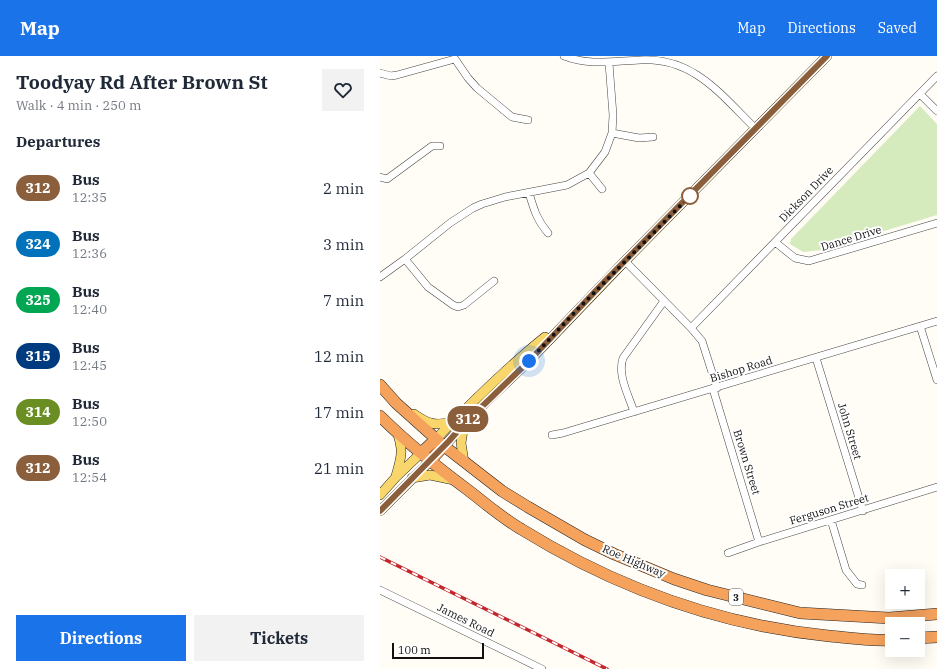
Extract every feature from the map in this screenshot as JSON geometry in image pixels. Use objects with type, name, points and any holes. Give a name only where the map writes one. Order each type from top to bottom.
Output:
[{"type":"highway","name":"Roe Highway","points":[[380,385],[396,403],[440,443],[502,491],[585,540],[674,579],[707,590],[800,613],[888,618],[937,614]]},
{"type":"highway","name":"Roe Highway","points":[[380,416],[425,457],[519,528],[599,571],[654,595],[705,613],[732,620],[803,634],[885,640]]},
{"type":"highway","points":[[425,457],[440,443]]},
{"type":"highway","points":[[925,638],[937,637]]},
{"type":"main road","points":[[440,443],[464,424],[529,361],[625,261],[827,56]]},
{"type":"main road","points":[[440,443],[452,422],[523,355],[569,319]]},
{"type":"main road","points":[[396,403],[428,423],[440,424],[452,422]]},
{"type":"main road","points":[[464,424],[461,443],[464,462]]},
{"type":"main road","points":[[396,477],[402,452],[397,432]]},
{"type":"main road","points":[[380,494],[396,477],[425,457]]},
{"type":"main road","points":[[380,511],[412,478],[425,457]]},
{"type":"main road","points":[[412,478],[430,475],[456,481]]},
{"type":"street","points":[[564,56],[582,62],[609,63],[654,60],[683,66],[708,81],[756,129]]},
{"type":"street","points":[[380,73],[391,76],[397,75],[455,59],[477,88],[512,116],[528,120]]},
{"type":"street","points":[[380,277],[450,223],[474,208],[491,201],[566,185],[589,173],[605,152],[612,133],[613,115],[609,63]]},
{"type":"street","name":"Dickson Drive","points":[[691,328],[937,76]]},
{"type":"street","points":[[920,94],[937,111]]},
{"type":"street","points":[[612,133],[640,138],[653,137]]},
{"type":"street","points":[[380,177],[387,179],[432,146],[440,146]]},
{"type":"street","points":[[589,173],[602,189]]},
{"type":"street","points":[[529,193],[534,212],[539,223],[548,233]]},
{"type":"street","name":"Dance Drive","points":[[775,242],[795,258],[809,261],[937,223]]},
{"type":"street","points":[[405,259],[428,287],[458,307],[464,305],[494,281]]},
{"type":"street","name":"Brown Street","points":[[625,261],[691,328],[705,347],[715,388],[759,542]]},
{"type":"street","points":[[634,412],[622,376],[621,364],[623,358],[664,301]]},
{"type":"street","name":"Bishop Road","points":[[552,435],[634,412],[937,321]]},
{"type":"street","points":[[920,326],[937,380]]},
{"type":"street","name":"John Street","points":[[816,358],[863,511]]},
{"type":"street","name":"Ferguson Street","points":[[728,553],[937,487]]},
{"type":"street","points":[[831,520],[846,570],[857,584],[862,585]]},
{"type":"street","name":"James Road","points":[[380,590],[542,669]]},
{"type":"green space","points":[[920,106],[937,124],[937,215],[821,250],[803,252],[790,244],[791,239]]},
{"type":"railway","points":[[380,557],[607,669]]},
{"type":"bus line","name":"312","points":[[380,511],[827,56]]},
{"type":"route","points":[[529,361],[578,309],[690,196]]}]
